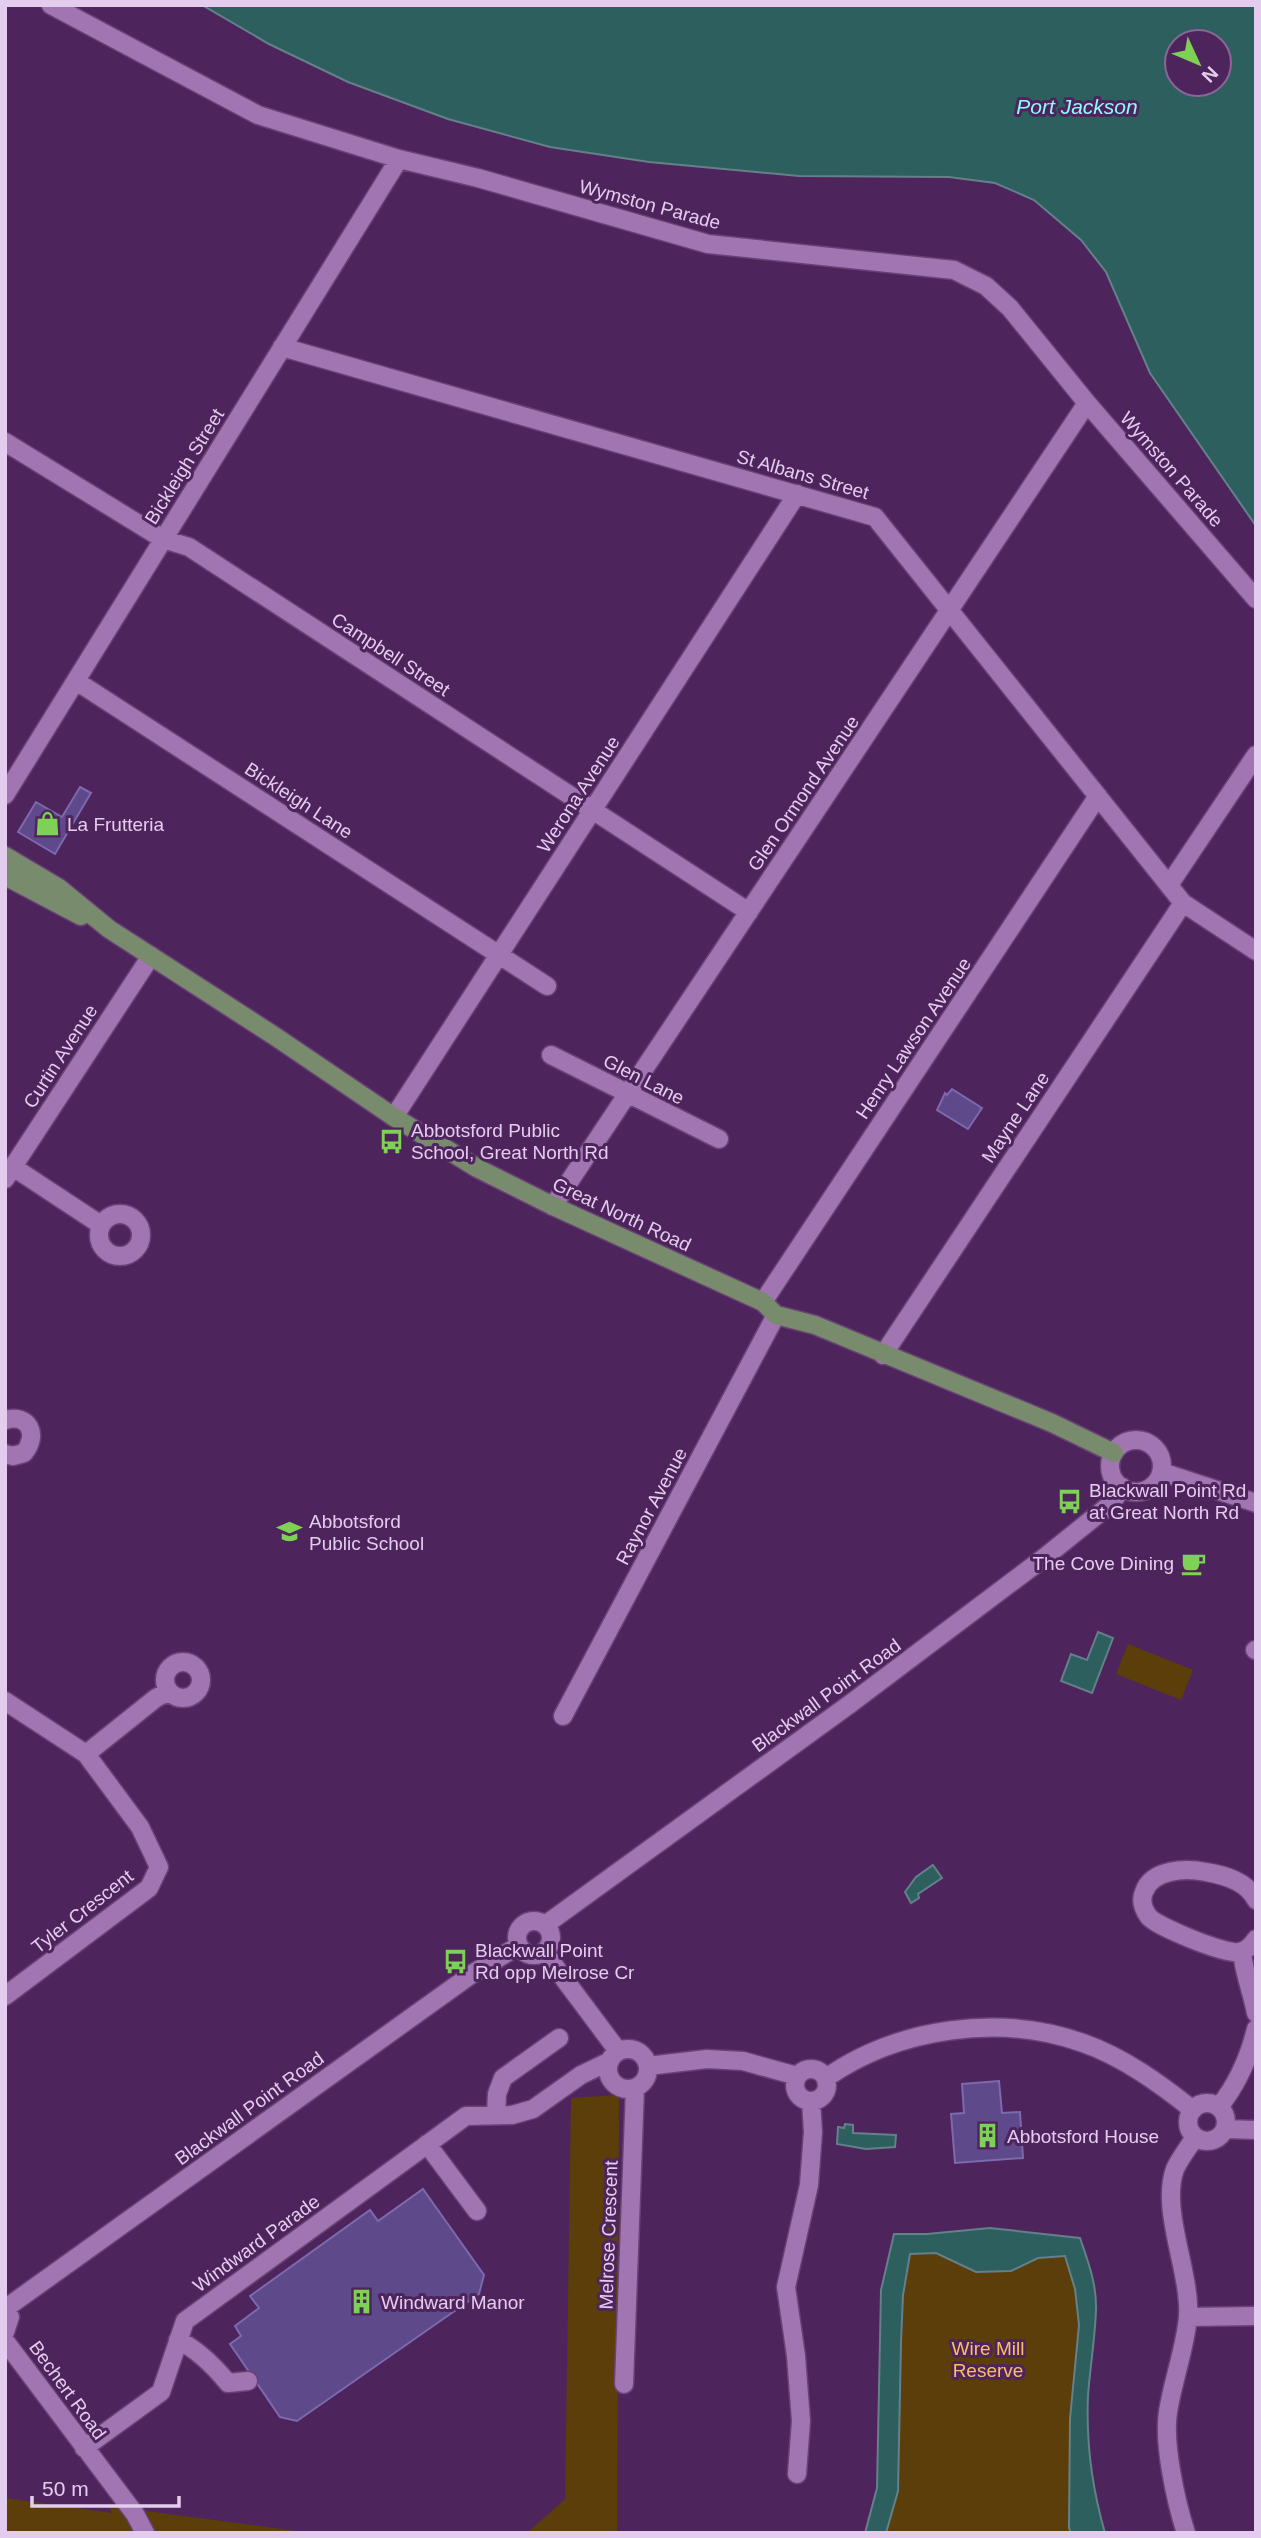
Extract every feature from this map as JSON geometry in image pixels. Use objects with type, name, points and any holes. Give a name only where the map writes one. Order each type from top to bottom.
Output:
[{"type":"main road","name":"Great North Road","points":[[8,870],[109,929],[394,1117],[477,1168],[770,1309],[1052,1423],[1114,1452]]},
{"type":"street","name":"Wymston Parade","points":[[51,5],[258,115],[399,159],[491,182],[708,244],[954,270],[986,286],[1010,308],[1087,403],[1256,599]]},
{"type":"street","name":"Bickleigh Street","points":[[5,795],[399,159]]},
{"type":"street","name":"St Albans Street","points":[[282,347],[875,517],[1183,903],[1256,951]]},
{"type":"street","name":"Glen Ormond Avenue","points":[[553,1206],[1087,403]]},
{"type":"street","name":"Campbell Street","points":[[5,442],[163,539],[189,547],[749,912]]},
{"type":"street","name":"Werona Avenue","points":[[394,1117],[797,494]]},
{"type":"street","name":"Bickleigh Lane","points":[[76,681],[547,986]]},
{"type":"street","points":[[1169,885],[1256,755]]},
{"type":"street","name":"Henry Lawson Avenue","points":[[770,1309],[1098,796]]},
{"type":"street","name":"Mayne Lane","points":[[883,1355],[1183,903]]},
{"type":"street","name":"Curtin Avenue","points":[[9,1173],[151,956]]},
{"type":"street","name":"Glen Lane","points":[[551,1055],[719,1139]]},
{"type":"street","points":[[9,1173],[101,1225]]},
{"type":"street","name":"Raynor Avenue","points":[[563,1716],[770,1309]]},
{"type":"street","points":[[5,1420],[13,1418],[24,1422],[31,1431],[32,1439],[24,1453],[13,1456],[5,1454]]},
{"type":"street","points":[[1144,1440],[1158,1450],[1162,1472],[1154,1485],[1145,1490],[1136,1492],[1122,1487],[1111,1471],[1114,1452],[1127,1441],[1144,1440]]},
{"type":"street","points":[[1162,1472],[1256,1503]]},
{"type":"street","name":"Blackwall Point Road","points":[[545,1925],[850,1704],[1045,1557],[1112,1503],[1122,1487]]},
{"type":"street","points":[[86,1754],[156,1698],[168,1692]]},
{"type":"street","name":"Tyler Crescent","points":[[5,1701],[86,1754],[140,1827],[159,1867],[149,1888],[5,1996]]},
{"type":"street","points":[[1256,1900],[1238,1882],[1220,1875],[1181,1870],[1156,1877],[1147,1884],[1142,1895],[1142,1905],[1154,1921],[1216,1947],[1242,1952],[1256,1939]]},
{"type":"street","points":[[535,1921],[545,1925],[551,1938],[544,1952],[530,1955],[518,1945],[518,1931],[526,1923],[535,1921]]},
{"type":"street","name":"Blackwall Point Road","points":[[5,2307],[472,1974],[518,1945]]},
{"type":"street","points":[[544,1952],[614,2056],[609,2074],[612,2080],[622,2088],[635,2088],[645,2079],[648,2066],[643,2054],[631,2049],[614,2056]]},
{"type":"street","points":[[1242,1952],[1244,1973],[1252,1992],[1256,2013]]},
{"type":"street","points":[[826,2078],[871,2051],[949,2030],[1017,2027],[1083,2042],[1134,2067],[1193,2110]]},
{"type":"street","points":[[1219,2107],[1231,2092],[1250,2056],[1256,2029]]},
{"type":"street","points":[[496,2114],[496,2094],[503,2078],[559,2038]]},
{"type":"street","name":"Windward Parade","points":[[84,2448],[160,2392],[185,2321],[466,2116],[512,2115],[533,2109],[581,2075],[614,2056]]},
{"type":"street","points":[[648,2066],[707,2059],[743,2061],[797,2076]]},
{"type":"street","points":[[815,2068],[826,2078],[825,2094],[811,2101],[805,2100],[795,2088],[797,2076],[804,2070],[815,2068]]},
{"type":"street","name":"Melrose Crescent","points":[[624,2384],[635,2088]]},
{"type":"street","points":[[797,2474],[801,2421],[796,2356],[786,2287],[809,2185],[813,2132],[811,2101]]},
{"type":"street","points":[[1201,2104],[1219,2107],[1225,2115],[1224,2129],[1213,2140],[1206,2141],[1195,2137],[1188,2127],[1193,2110],[1201,2104]]},
{"type":"street","points":[[1224,2129],[1256,2130]]},
{"type":"street","points":[[1186,2533],[1176,2503],[1168,2416],[1188,2317],[1185,2272],[1171,2204],[1175,2170],[1195,2137]]},
{"type":"street","points":[[427,2144],[477,2211]]},
{"type":"street","points":[[5,2307],[10,2322],[5,2332]]},
{"type":"street","points":[[1188,2317],[1256,2316]]},
{"type":"street","points":[[178,2340],[216,2367],[228,2383],[248,2381]]},
{"type":"street","name":"Bechert Road","points":[[5,2341],[135,2514],[145,2533]]},
{"type":"green space","points":[[1128,1644],[1193,1670],[1181,1700],[1116,1674]]},
{"type":"green space","points":[[619,2095],[617,2533],[527,2533],[565,2499],[571,2098]]},
{"type":"green space","name":"Wire Mill Reserve","points":[[910,2253],[936,2253],[976,2272],[1011,2271],[1038,2258],[1065,2256],[1075,2289],[1079,2325],[1069,2528],[1071,2533],[886,2533],[898,2491],[903,2295]]},
{"type":"green space","points":[[5,2498],[112,2513],[108,2506],[313,2533],[5,2533]]},
{"type":"water","name":"Port Jackson","points":[[202,5],[1256,5],[1256,526],[1150,373],[1106,272],[1081,240],[1034,200],[995,183],[949,177],[799,176],[649,162],[550,147],[448,119],[348,82],[269,44]]},
{"type":"water","points":[[1098,1632],[1113,1638],[1092,1693],[1061,1681],[1071,1654],[1087,1660]]},
{"type":"water","points":[[933,1865],[942,1878],[918,1894],[919,1898],[911,1903],[905,1892],[916,1877]]},
{"type":"water","points":[[845,2124],[853,2125],[853,2133],[896,2135],[895,2147],[866,2149],[837,2144],[838,2127],[844,2128]]},
{"type":"water","points":[[990,2228],[1080,2238],[1096,2301],[1088,2396],[1088,2430],[1093,2482],[1105,2533],[1071,2533],[1069,2528],[1070,2419],[1079,2325],[1075,2289],[1065,2256],[1038,2258],[1011,2271],[976,2272],[936,2253],[910,2254],[903,2295],[898,2491],[886,2533],[865,2533],[877,2488],[881,2290],[894,2234]]},
{"type":"building","name":"La Frutteria","points":[[80,787],[91,793],[55,854],[18,832],[36,802],[62,817]]},
{"type":"building","points":[[952,1089],[982,1108],[968,1129],[937,1110],[945,1093],[947,1095]]},
{"type":"building","name":"Abbotsford House","points":[[999,2081],[1002,2113],[1020,2112],[1023,2158],[955,2163],[951,2114],[964,2113],[962,2084]]},
{"type":"building","name":"Windward Manor","points":[[423,2189],[484,2275],[479,2294],[297,2421],[280,2417],[230,2344],[241,2336],[235,2326],[259,2308],[250,2296],[370,2210],[378,2221]]},
{"type":"place","name":"La Frutteria","points":[[47,824]]},
{"type":"place","name":"Abbotsford Public School, Great North Rd","points":[[391,1141]]},
{"type":"place","name":"Blackwall Point Rd at Great North Rd","points":[[1069,1501]]},
{"type":"place","name":"Abbotsford Public School","points":[[289,1532]]},
{"type":"place","name":"The Cove Dining","points":[[1194,1563]]},
{"type":"place","name":"Blackwall Point Rd opp Melrose Cr","points":[[455,1961]]},
{"type":"place","name":"Abbotsford House","points":[[987,2136]]},
{"type":"place","name":"Windward Manor","points":[[361,2302]]}]
